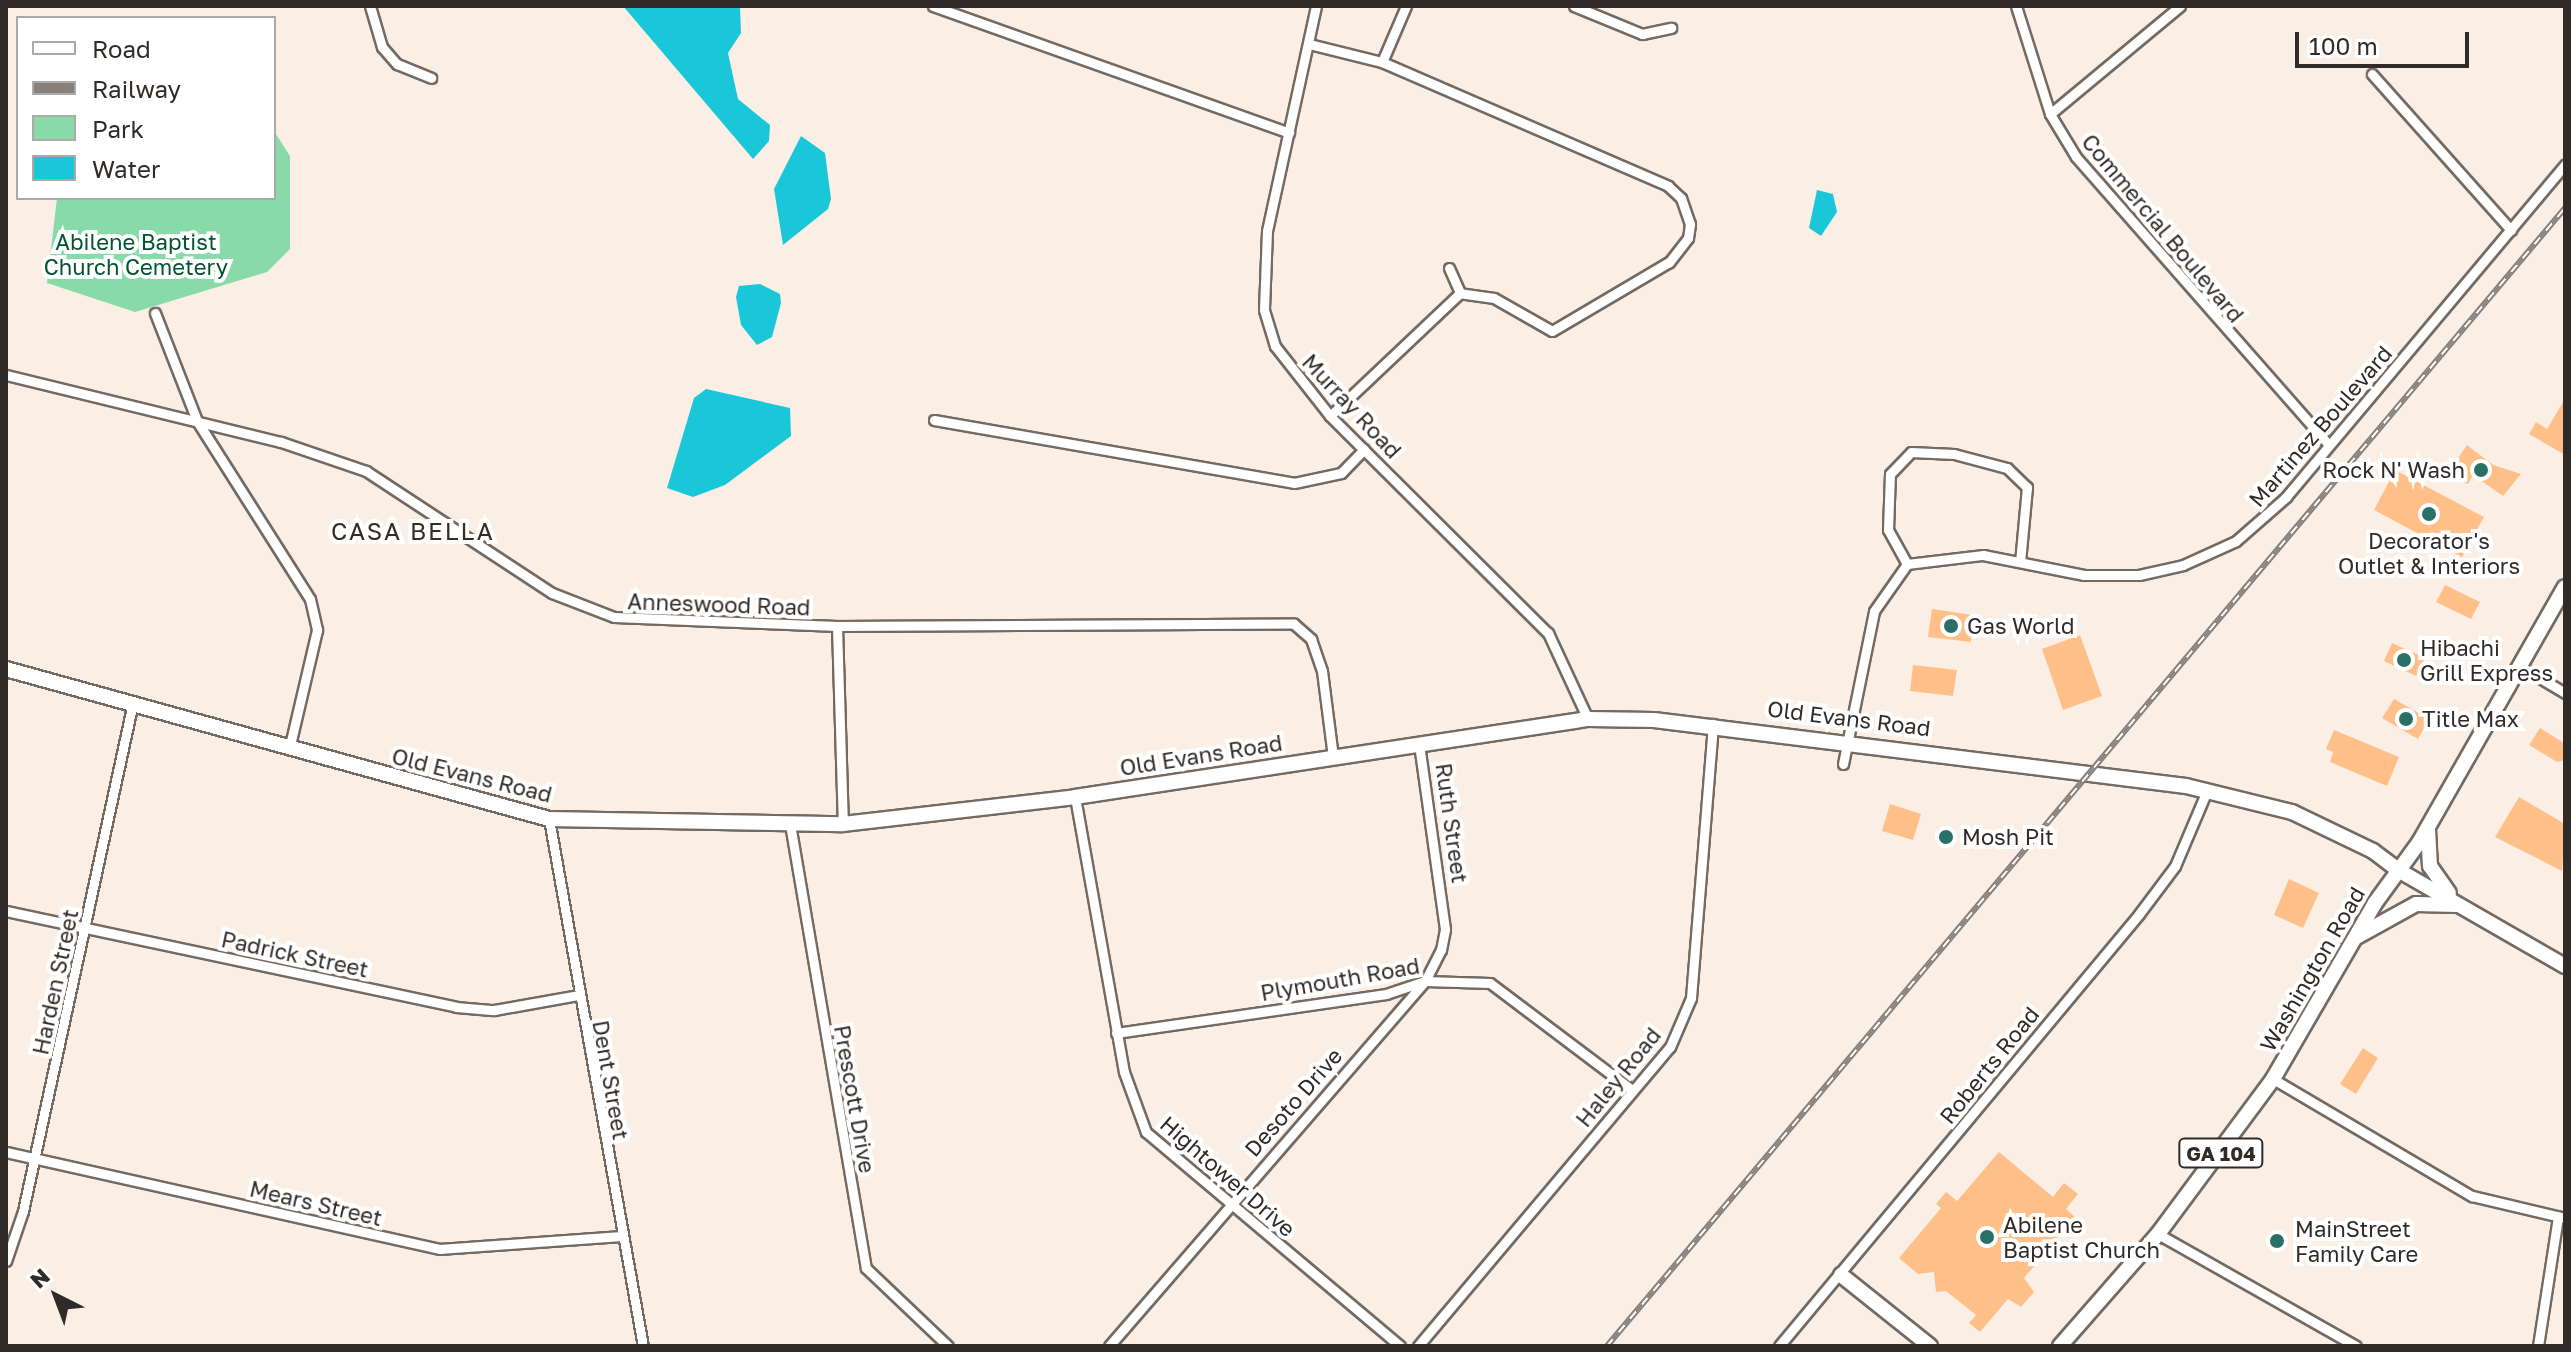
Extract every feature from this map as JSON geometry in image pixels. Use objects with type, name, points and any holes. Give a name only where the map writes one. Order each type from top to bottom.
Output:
[{"type":"street","points":[[370,6],[382,47],[397,64],[431,78]]},
{"type":"street","points":[[933,6],[1289,133]]},
{"type":"street","name":"Murray Road","points":[[1316,6],[1267,231],[1264,310],[1275,346],[1330,416],[1548,633],[1588,719]]},
{"type":"street","points":[[1382,62],[1406,6]]},
{"type":"street","points":[[1574,6],[1642,34],[1671,28]]},
{"type":"street","name":"Commercial Boulevard","points":[[2016,6],[2050,114],[2076,157],[2154,251],[2329,445]]},
{"type":"street","points":[[2050,114],[2180,6]]},
{"type":"street","points":[[1309,44],[1382,62],[1668,186],[1681,198],[1690,224],[1681,250],[1669,262],[1552,331],[1494,298],[1460,293]]},
{"type":"street","points":[[2372,74],[2511,230]]},
{"type":"street","name":"Martinez Boulevard","points":[[1907,564],[1962,555],[2106,577],[2153,573],[2204,558],[2269,514],[2565,164]]},
{"type":"street","points":[[1449,268],[1460,293]]},
{"type":"street","points":[[1330,416],[1460,293]]},
{"type":"street","points":[[155,313],[197,421],[310,599],[317,630],[289,749]]},
{"type":"street","name":"Anneswood Road","points":[[6,375],[197,421],[366,471],[576,605],[643,620],[837,626],[1294,624],[1311,639],[1322,671],[1333,757]]},
{"type":"street","points":[[934,420],[1294,483],[1341,473],[1364,449]]},
{"type":"street","points":[[1843,764],[1874,611],[1907,564],[1888,530],[1890,474],[1911,452],[1954,454],[2007,468],[2027,487],[2020,562]]},
{"type":"street","name":"Washington Road","points":[[2060,1346],[2158,1234],[2273,1079],[2353,940],[2428,828],[2565,587]]},
{"type":"street","points":[[837,626],[843,824]]},
{"type":"street","points":[[2518,665],[2565,693]]},
{"type":"street","name":"Old Evans Road","points":[[6,669],[132,707],[549,819],[843,824],[1075,797],[1588,719],[1713,724],[2122,774],[2292,812],[2373,851],[2398,870],[2465,906]]},
{"type":"street","name":"Harden Street","points":[[6,1261],[35,1158],[132,707]]},
{"type":"street","name":"Haley Road","points":[[1418,1346],[1670,1047],[1691,998],[1713,724]]},
{"type":"street","name":"Ruth Street","points":[[1419,745],[1442,907]]},
{"type":"street","name":"Roberts Road","points":[[1779,1346],[2148,903],[2175,866],[2206,793]]},
{"type":"street","name":"Hightower Drive","points":[[1075,797],[1116,1033],[1146,1132],[1400,1346]]},
{"type":"street","name":"Dent Street","points":[[549,819],[643,1346]]},
{"type":"street","name":"Prescott Drive","points":[[790,824],[866,1268],[948,1346]]},
{"type":"street","points":[[2428,828],[2426,851],[2438,885],[2465,906],[2565,966]]},
{"type":"street","points":[[2353,940],[2416,904],[2465,906]]},
{"type":"street","name":"Desoto Drive","points":[[1109,1346],[1425,981],[1441,950],[1442,907]]},
{"type":"street","name":"Padrick Street","points":[[6,911],[456,1007],[494,1010],[578,995]]},
{"type":"street","name":"Plymouth Road","points":[[1116,1033],[1386,994],[1425,981],[1490,983],[1632,1090]]},
{"type":"street","points":[[2273,1079],[2472,1196],[2561,1218],[2538,1346]]},
{"type":"street","name":"Mears Street","points":[[6,1152],[440,1249],[621,1236]]},
{"type":"street","points":[[2158,1234],[2356,1346]]},
{"type":"street","points":[[1841,1275],[1930,1346]]},
{"type":"green space","name":"Abilene Baptist Church Cemetery","points":[[276,134],[290,156],[290,249],[267,272],[135,312],[47,283],[57,200],[276,200]]},
{"type":"water","points":[[623,6],[740,6],[741,33],[728,53],[738,99],[770,125],[769,141],[753,159]]},
{"type":"water","points":[[801,136],[825,153],[831,199],[828,209],[783,245],[774,189]]},
{"type":"water","points":[[1817,190],[1833,194],[1837,212],[1821,236],[1809,228]]},
{"type":"water","points":[[760,284],[780,294],[781,303],[772,337],[757,345],[741,325],[736,297],[739,286]]},
{"type":"water","points":[[706,389],[790,408],[791,436],[725,485],[693,497],[667,488],[694,398]]},
{"type":"building","points":[[2565,399],[2565,455],[2529,434],[2536,422],[2547,429]]},
{"type":"building","name":"Rock N' Wash","points":[[2467,445],[2493,465],[2521,474],[2503,496],[2473,475],[2468,484],[2448,473]]},
{"type":"building","name":"Decorator's Outlet & Interiors","points":[[2395,470],[2484,517],[2462,557],[2374,510]]},
{"type":"building","points":[[2445,585],[2480,602],[2471,619],[2436,602]]},
{"type":"building","name":"Gas World","points":[[1932,609],[1973,615],[1971,642],[1928,637]]},
{"type":"building","points":[[2080,635],[2102,696],[2063,710],[2042,649]]},
{"type":"building","name":"Hibachi Grill Express","points":[[2392,643],[2425,658],[2416,676],[2384,661]]},
{"type":"building","points":[[1913,665],[1957,670],[1953,696],[1910,691]]},
{"type":"building","name":"Title Max","points":[[2394,699],[2429,719],[2418,739],[2382,718]]},
{"type":"building","points":[[2540,728],[2564,743],[2565,760],[2557,762],[2529,745]]},
{"type":"building","points":[[2334,730],[2399,757],[2387,786],[2330,762],[2333,752],[2326,749]]},
{"type":"building","points":[[2519,797],[2565,824],[2562,871],[2495,837]]},
{"type":"building","points":[[1890,804],[1921,814],[1913,840],[1882,831]]},
{"type":"building","points":[[2289,879],[2319,893],[2303,928],[2274,915]]},
{"type":"building","points":[[2363,1048],[2378,1058],[2356,1094],[2340,1084]]},
{"type":"building","name":"Abilene Baptist Church","points":[[1999,1152],[2053,1197],[2064,1183],[2078,1194],[2066,1209],[2075,1217],[2024,1278],[2034,1292],[2021,1307],[2008,1299],[1980,1332],[1969,1323],[1976,1315],[1946,1291],[1936,1292],[1934,1272],[1918,1274],[1899,1258],[1941,1208],[1936,1204],[1946,1192],[1957,1201]]},
{"type":"railway","points":[[1607,1346],[2565,208]]},
{"type":"place","name":"Rock N' Wash","points":[[2481,470]]},
{"type":"place","name":"Decorator's Outlet & Interiors","points":[[2429,514]]},
{"type":"place","name":"Gas World","points":[[1951,626]]},
{"type":"place","name":"Hibachi Grill Express","points":[[2404,660]]},
{"type":"place","name":"Title Max","points":[[2406,719]]},
{"type":"place","name":"Mosh Pit","points":[[1946,837]]},
{"type":"place","name":"Abilene Baptist Church","points":[[1987,1237]]},
{"type":"place","name":"MainStreet Family Care","points":[[2277,1241]]},
{"type":"district","name":"CASA BELLA","points":[[413,531]]}]
